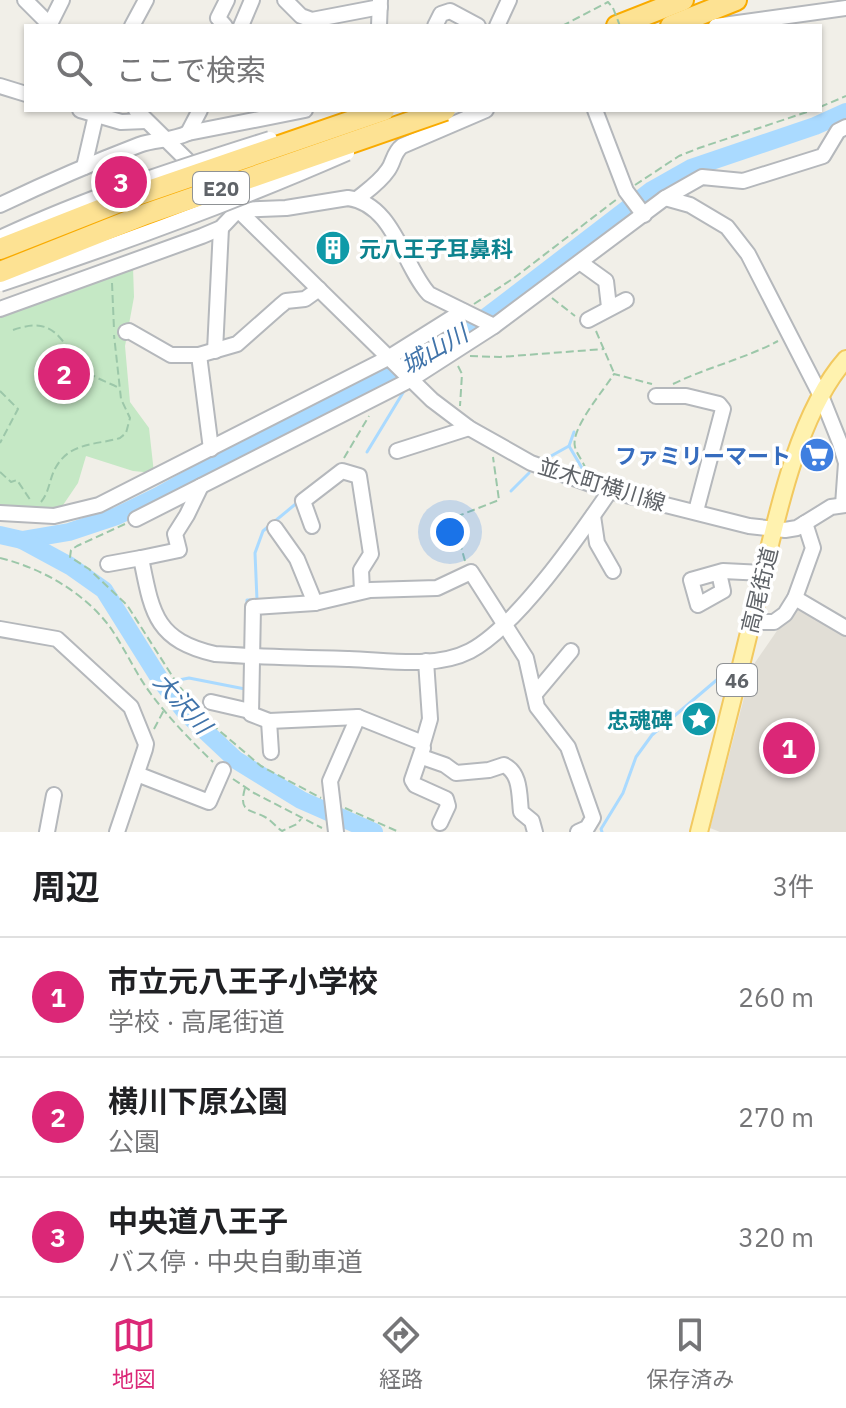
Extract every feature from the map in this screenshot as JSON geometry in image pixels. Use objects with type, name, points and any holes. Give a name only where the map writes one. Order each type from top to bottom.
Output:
[{"type":"highway","points":[[615,16],[683,0]]},
{"type":"highway","points":[[676,24],[736,0]]},
{"type":"highway","name":"E20","points":[[0,249],[140,194],[378,112]]},
{"type":"highway","name":"E20","points":[[0,272],[146,214],[440,112]]},
{"type":"main road","name":"高尾街道","points":[[702,831],[774,529],[795,455],[822,398],[846,359]]},
{"type":"street","points":[[25,0],[50,24]]},
{"type":"street","points":[[51,24],[62,0]]},
{"type":"street","points":[[133,24],[146,0]]},
{"type":"street","points":[[223,24],[218,18],[227,0]]},
{"type":"street","points":[[247,24],[252,0]]},
{"type":"street","points":[[285,0],[312,23],[380,4],[379,24]]},
{"type":"street","points":[[499,24],[516,1]]},
{"type":"street","points":[[730,24],[846,8]]},
{"type":"street","points":[[436,24],[441,14],[450,11],[474,24]]},
{"type":"street","points":[[0,86],[24,88]]},
{"type":"street","points":[[84,167],[91,112],[121,122],[141,116],[389,359]]},
{"type":"street","points":[[188,133],[199,112]]},
{"type":"street","points":[[0,205],[84,167],[152,141],[295,112]]},
{"type":"street","points":[[0,238],[45,216],[158,174],[362,112]]},
{"type":"street","points":[[0,284],[190,218],[441,112]]},
{"type":"street","points":[[357,199],[386,174],[396,150],[481,112]]},
{"type":"street","points":[[596,112],[627,192],[643,213]]},
{"type":"street","points":[[136,519],[453,356],[581,263],[643,213],[702,177],[743,181],[823,156],[838,131],[846,127]]},
{"type":"street","points":[[0,309],[221,228],[238,210],[286,208],[348,198],[357,199],[383,220],[429,294],[492,325]]},
{"type":"street","points":[[665,198],[690,205],[727,227],[741,242],[822,398],[846,463],[845,505],[819,513],[797,528],[774,529]]},
{"type":"street","points":[[215,351],[221,228]]},
{"type":"street","points":[[581,263],[606,281],[609,307]]},
{"type":"street","points":[[126,332],[171,355],[199,355],[237,344],[286,301],[305,299],[319,289]]},
{"type":"street","points":[[584,321],[626,300]]},
{"type":"street","points":[[0,513],[54,516],[87,510],[389,359],[466,312]]},
{"type":"street","points":[[199,355],[211,449]]},
{"type":"street","name":"並木町横川線","points":[[389,359],[463,424],[531,463],[610,491],[749,526],[774,529]]},
{"type":"street","points":[[372,411],[383,393]]},
{"type":"street","points":[[656,396],[689,396],[719,404],[723,409],[696,511]]},
{"type":"street","points":[[397,451],[463,424]]},
{"type":"street","points":[[312,526],[303,501],[342,471],[355,473],[361,481],[371,554],[361,570],[362,591]]},
{"type":"street","points":[[108,564],[179,550],[175,534],[201,486]]},
{"type":"street","points":[[141,558],[151,606],[172,636],[199,650],[251,656],[426,661],[466,653],[505,625],[610,491]]},
{"type":"street","points":[[593,516],[597,543],[613,571]]},
{"type":"street","points":[[752,622],[774,622],[785,614],[795,598],[813,548],[805,523]]},
{"type":"street","points":[[275,528],[297,559],[315,603]]},
{"type":"street","points":[[250,711],[253,607],[259,604],[315,603],[362,591],[437,588],[471,572],[526,658],[537,707],[568,747],[593,818],[587,828],[578,832]]},
{"type":"street","points":[[719,573],[764,573]]},
{"type":"street","points":[[795,598],[846,628]]},
{"type":"street","points":[[0,629],[57,639],[131,707],[146,744],[117,832]]},
{"type":"street","points":[[535,694],[571,651]]},
{"type":"street","points":[[426,661],[430,719],[412,780],[415,785],[446,799],[448,806],[440,823]]},
{"type":"street","points":[[211,702],[250,711],[269,721],[358,717],[422,750],[456,773],[489,770],[504,765],[515,773],[521,812],[532,821],[535,832]]},
{"type":"street","points":[[333,831],[334,806],[330,781],[358,717]]},
{"type":"street","points":[[269,721],[271,752]]},
{"type":"street","points":[[137,774],[209,802],[223,770]]},
{"type":"street","points":[[47,832],[54,795]]},
{"type":"path","points":[[566,24],[608,2],[615,16]]},
{"type":"path","points":[[822,106],[846,96]]},
{"type":"path","points":[[466,312],[627,192],[689,152],[807,112]]},
{"type":"path","points":[[37,507],[51,486],[57,464],[65,456],[84,445],[112,441],[126,433],[130,418],[119,388],[112,270]]},
{"type":"path","points":[[550,295],[556,304],[597,332],[614,374]]},
{"type":"path","points":[[13,330],[26,325],[49,328],[57,333],[86,371],[119,388]]},
{"type":"path","points":[[463,424],[462,374],[453,356],[500,357],[604,349]]},
{"type":"path","points":[[686,378],[689,396]]},
{"type":"path","points":[[0,391],[18,409],[0,443]]},
{"type":"path","points":[[342,471],[345,454],[372,411]]},
{"type":"path","points":[[471,572],[453,518],[499,500],[491,460],[499,446]]},
{"type":"path","points":[[0,472],[11,482],[17,480],[28,499]]},
{"type":"path","points":[[136,519],[77,546],[71,550],[70,557],[89,569],[127,605],[178,685],[230,741],[261,766],[334,806],[399,832]]},
{"type":"path","points":[[0,558],[45,575],[90,605],[111,629],[164,710],[223,770],[245,788],[333,831]]},
{"type":"path","points":[[146,744],[164,710]]},
{"type":"path","points":[[245,788],[242,798],[246,808],[253,815],[267,818],[282,831],[302,818]]},
{"type":"shaded area","points":[[794,606],[801,606],[846,633],[846,832],[720,832],[710,828],[752,667]]},
{"type":"green space","points":[[133,267],[134,297],[125,346],[130,402],[149,428],[154,473],[133,471],[86,456],[78,483],[59,511],[0,509],[0,315]]},
{"type":"waterway","name":"城山川","points":[[0,535],[22,540],[69,532],[117,516],[158,496],[273,432],[434,351],[477,324],[652,190],[691,168],[815,126],[846,112]]},
{"type":"waterway","points":[[367,452],[404,391]]},
{"type":"waterway","points":[[569,446],[574,432]]},
{"type":"waterway","points":[[551,456],[569,446],[582,468]]},
{"type":"waterway","points":[[511,491],[529,473]]},
{"type":"waterway","points":[[247,606],[247,600],[257,600],[255,553],[263,531],[298,502]]},
{"type":"waterway","name":"大沢川","points":[[22,540],[70,566],[104,590],[161,681],[186,713],[236,760],[301,800],[374,832]]},
{"type":"waterway","points":[[471,658],[485,649]]},
{"type":"waterway","points":[[179,680],[189,678],[245,689],[245,685]]},
{"type":"waterway","points":[[602,832],[623,793],[636,757],[652,735],[719,678]]},
{"type":"waterway","name":"大沢川","points":[[163,684],[170,682]]},
{"type":"place","name":"中央道八王子","points":[[121,182]]},
{"type":"place","name":"元八王子耳鼻科","points":[[333,248]]},
{"type":"place","name":"横川下原公園","points":[[64,374]]},
{"type":"place","name":"ファミリーマート","points":[[817,455]]},
{"type":"place","name":"忠魂碑","points":[[699,719]]},
{"type":"place","name":"市立元八王子小学校","points":[[789,748]]}]
